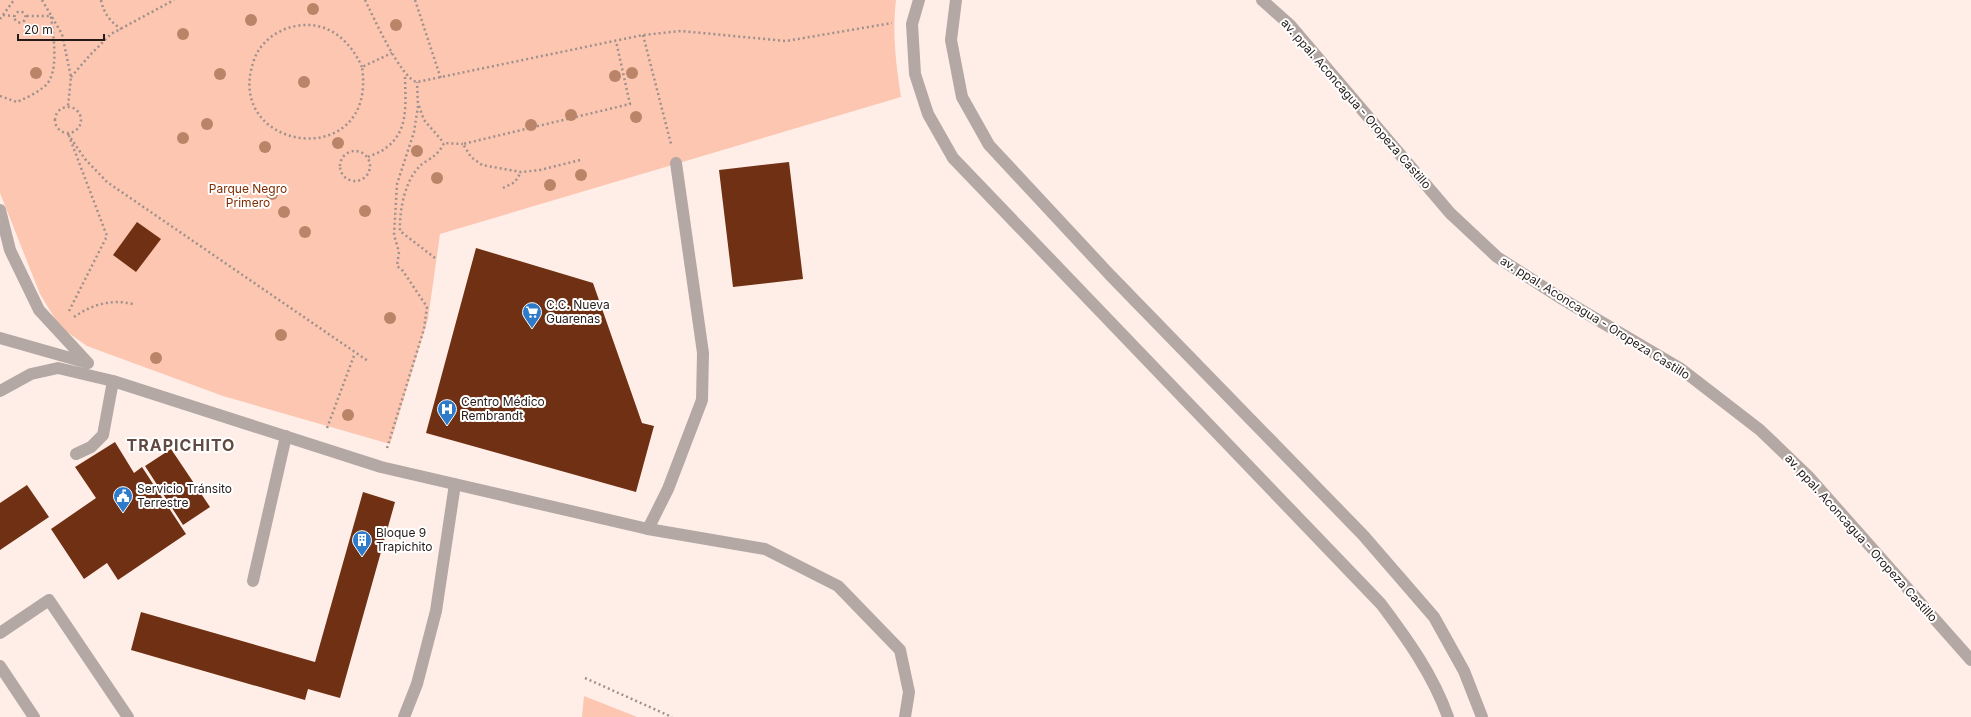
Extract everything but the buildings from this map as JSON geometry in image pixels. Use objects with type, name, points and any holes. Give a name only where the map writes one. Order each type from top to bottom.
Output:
[{"type":"street","points":[[919,0],[912,24],[916,74],[928,114],[953,158],[1381,604],[1416,652],[1440,692],[1448,717]]},
{"type":"street","points":[[956,0],[951,40],[962,96],[989,145],[1121,286],[1363,535],[1434,617],[1464,672],[1482,717]]},
{"type":"street","name":"av. ppal. Aconcagua - Oropeza Castillo","points":[[1262,0],[1290,25],[1450,213],[1497,257],[1559,297],[1681,368],[1760,430],[1808,476],[1971,660]]},
{"type":"street","points":[[648,529],[668,489],[702,400],[703,353],[676,163]]},
{"type":"street","points":[[0,210],[10,250],[23,281],[39,310],[58,328],[88,363],[114,380]]},
{"type":"street","points":[[0,338],[88,363]]},
{"type":"street","points":[[0,392],[31,374],[58,368],[114,380],[381,467],[648,529],[764,549],[838,586],[900,650],[909,692],[905,717]]},
{"type":"street","points":[[76,454],[91,447],[103,436],[114,380]]},
{"type":"street","points":[[253,581],[286,436]]},
{"type":"street","points":[[404,717],[417,684],[436,611],[455,484]]},
{"type":"street","points":[[0,634],[49,600],[128,717]]},
{"type":"street","points":[[0,666],[34,717]]},
{"type":"path","points":[[0,19],[14,0]]},
{"type":"path","points":[[42,0],[62,34],[71,78],[68,106]]},
{"type":"path","points":[[101,0],[103,10],[110,21],[121,29]]},
{"type":"path","points":[[71,78],[111,34],[174,0]]},
{"type":"path","points":[[365,0],[405,75],[412,81],[417,82],[441,79],[644,35],[682,31],[786,41],[894,23]]},
{"type":"path","points":[[415,0],[441,79]]},
{"type":"path","points":[[14,16],[16,12],[21,11],[26,16],[51,16]]},
{"type":"path","points":[[3,15],[14,16]]},
{"type":"path","points":[[14,16],[15,20],[20,23],[26,16]]},
{"type":"path","points":[[0,96],[17,102],[45,87],[49,81],[52,71],[54,48],[51,16]]},
{"type":"path","points":[[304,24],[320,26],[334,32],[347,41],[356,54],[362,67],[364,80],[363,94],[358,108],[351,119],[340,129],[315,139],[300,139],[285,135],[272,128],[261,116],[253,103],[249,88],[250,73],[254,58],[262,45],[274,34],[288,27],[304,24]]},
{"type":"path","points":[[644,35],[671,146]]},
{"type":"path","points":[[418,106],[424,120],[444,143],[463,144],[630,104],[616,41]]},
{"type":"path","points":[[362,67],[392,53]]},
{"type":"path","points":[[368,157],[387,148],[397,137],[406,117],[405,75]]},
{"type":"path","points":[[381,467],[426,317],[427,307],[403,271],[397,266],[398,252],[394,235],[397,184],[414,132],[418,106],[417,82]]},
{"type":"path","points":[[68,106],[75,108],[80,113],[82,120],[80,128],[75,132],[68,134],[61,132],[57,127],[55,120],[56,113],[61,108],[68,106]]},
{"type":"path","points":[[58,328],[107,236],[86,186],[68,134]]},
{"type":"path","points":[[68,134],[85,159],[107,182],[368,361]]},
{"type":"path","points":[[435,258],[400,231],[400,220],[411,177],[420,166],[436,155],[444,143]]},
{"type":"path","points":[[463,144],[471,157],[482,165],[521,172],[540,170],[580,160]]},
{"type":"path","points":[[353,151],[361,152],[368,157],[370,165],[368,173],[363,179],[356,181],[349,179],[343,174],[340,167],[341,159],[346,154],[353,151]]},
{"type":"path","points":[[503,188],[516,182],[521,172]]},
{"type":"path","points":[[58,328],[76,316],[101,303],[122,302],[133,304]]},
{"type":"path","points":[[321,448],[355,353]]},
{"type":"path","points":[[585,678],[672,717]]},
{"type":"green space","name":"Parque Negro Primero","points":[[0,0],[896,0],[896,61],[901,97],[440,234],[428,319],[390,444],[223,396],[87,346],[60,327],[40,294],[0,193]]},
{"type":"green space","points":[[584,696],[637,717],[582,717]]},
{"type":"place","name":"C.C. Nueva Guarenas","points":[[532,329]]},
{"type":"place","name":"Centro Médico Rembrandt","points":[[447,426]]},
{"type":"place","name":"Servicio Tránsito Terrestre","points":[[123,513]]},
{"type":"place","name":"Bloque 9 Trapichito","points":[[362,557]]},
{"type":"district","name":"TRAPICHITO","points":[[181,445]]}]
